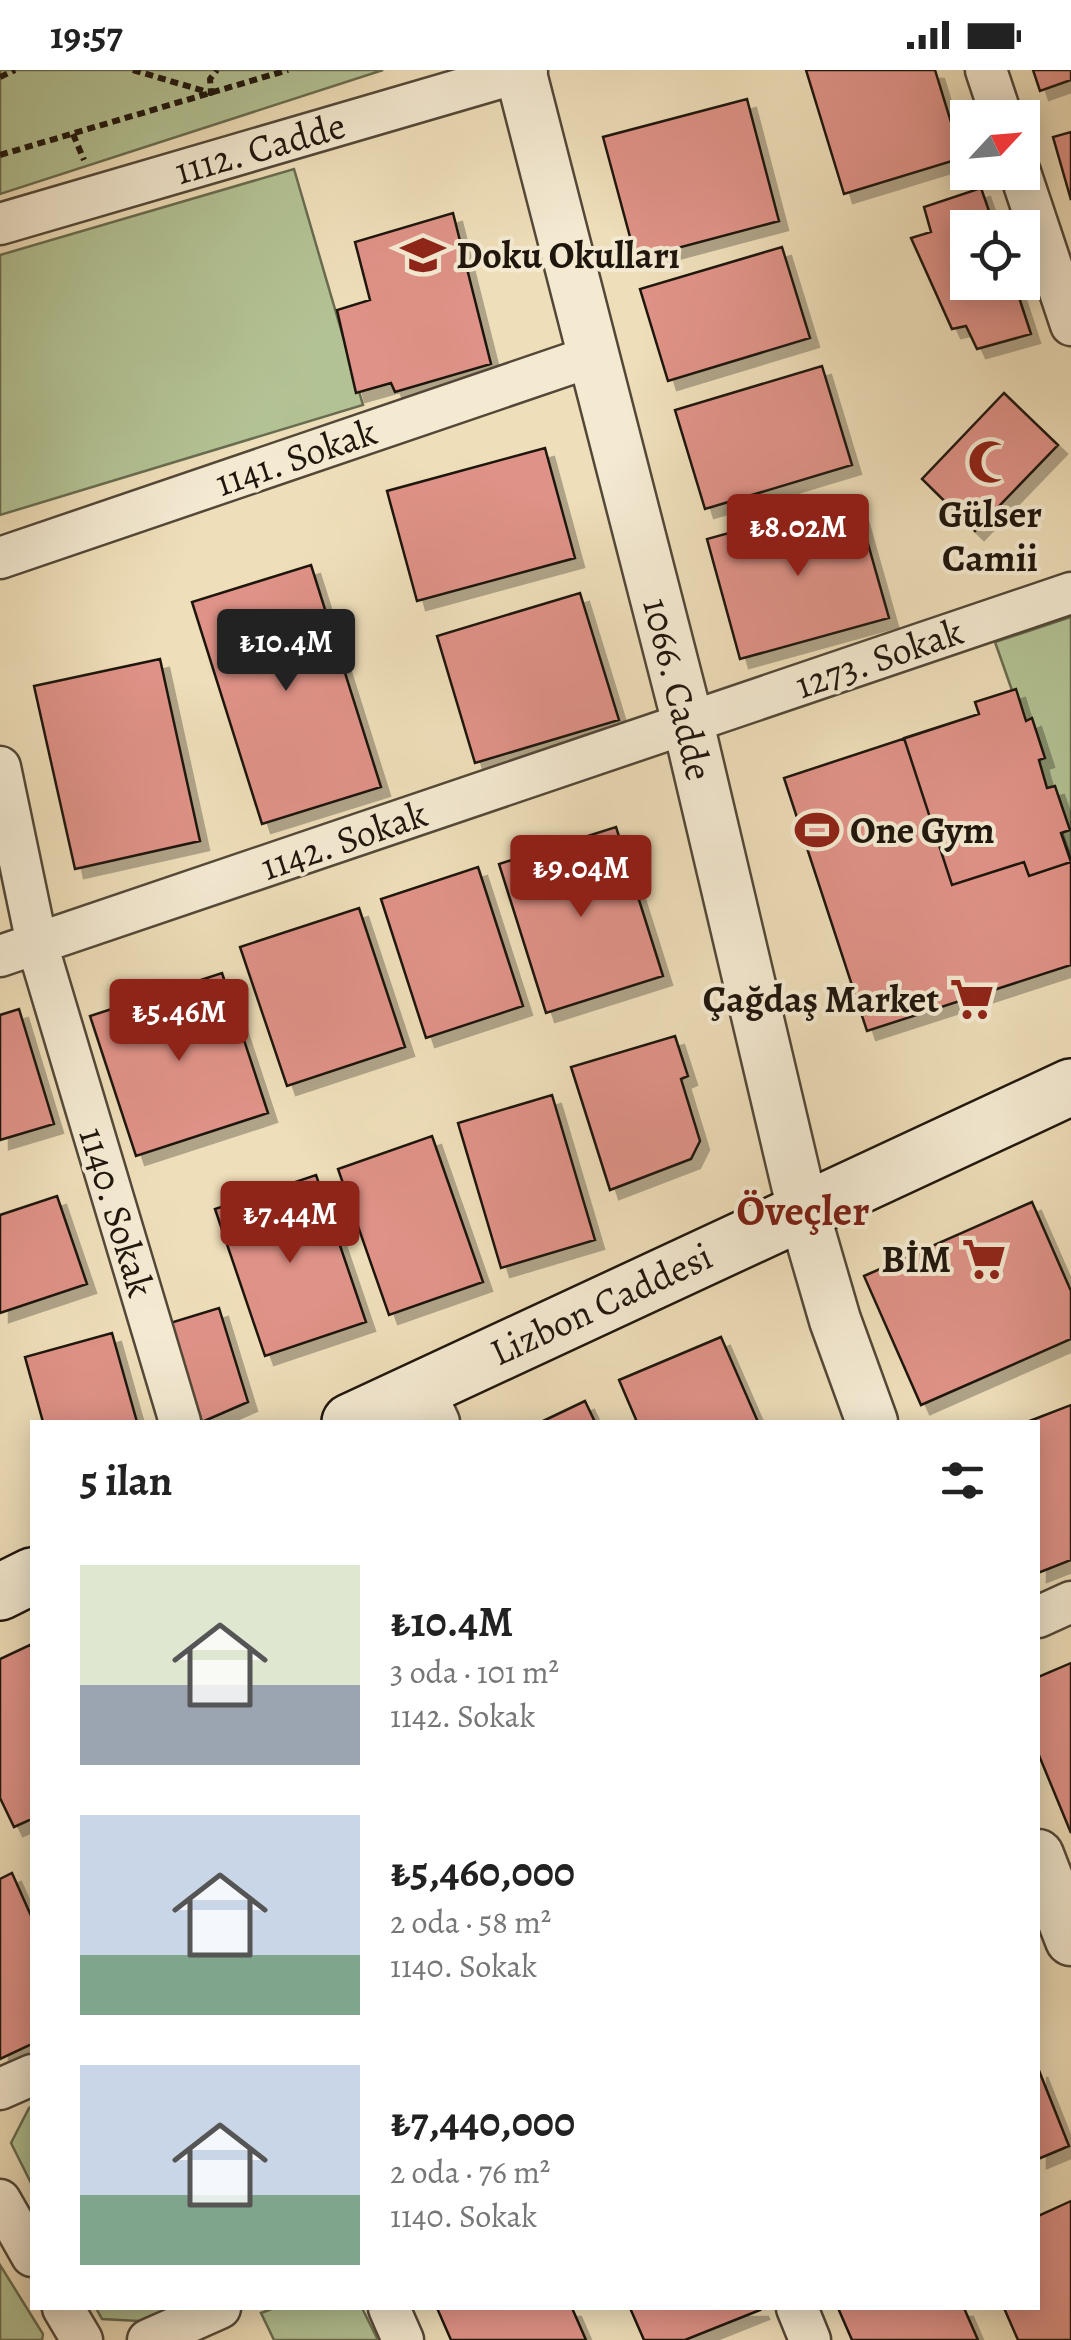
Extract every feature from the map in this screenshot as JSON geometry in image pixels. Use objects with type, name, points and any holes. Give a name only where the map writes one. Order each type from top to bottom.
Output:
[{"type":"main road","name":"Lizbon Caddesi","points":[[360,1420],[431,1405],[803,1210],[1071,1087]]},
{"type":"main road","points":[[0,1592],[30,1577]]},
{"type":"street","points":[[986,70],[996,100]]},
{"type":"street","name":"1112. Cadde","points":[[0,224],[522,71]]},
{"type":"street","name":"1066. Cadde","points":[[522,71],[688,723],[803,1210],[835,1320],[871,1420]]},
{"type":"street","points":[[1026,190],[1071,325]]},
{"type":"street","name":"1141. Sokak","points":[[0,558],[593,356]]},
{"type":"street","name":"1273. Sokak","points":[[688,723],[1071,593]]},
{"type":"street","name":"1142. Sokak","points":[[19,950],[688,723]]},
{"type":"street","name":"1140. Sokak","points":[[0,767],[19,950],[179,1420]]},
{"type":"street","points":[[1040,1616],[1071,1602]]},
{"type":"street","points":[[1040,1860],[1071,1940]]},
{"type":"street","points":[[0,2090],[30,2075]]},
{"type":"street","points":[[0,2200],[30,2252]]},
{"type":"street","points":[[64,2310],[82,2340]]},
{"type":"street","points":[[148,2340],[216,2310]]},
{"type":"street","points":[[390,2310],[403,2340]]},
{"type":"street","points":[[798,2310],[810,2340]]},
{"type":"path","points":[[0,76],[15,70]]},
{"type":"path","points":[[133,70],[210,93]]},
{"type":"path","points":[[210,93],[210,79],[217,70]]},
{"type":"path","points":[[0,156],[288,70]]},
{"type":"path","points":[[74,134],[86,166]]},
{"type":"green space","points":[[0,70],[383,70],[0,194]]},
{"type":"green space","points":[[294,169],[363,405],[0,515],[0,255]]},
{"type":"green space","points":[[1071,617],[1071,858],[995,642]]},
{"type":"green space","points":[[30,2107],[30,2181],[11,2143]]},
{"type":"green space","points":[[0,2265],[43,2334],[42,2340],[0,2340]]},
{"type":"green space","points":[[97,2310],[165,2310],[139,2321],[102,2319]]},
{"type":"green space","points":[[363,2310],[378,2340],[274,2340],[261,2313]]},
{"type":"building","points":[[806,70],[935,70],[950,119],[950,162],[844,194]]},
{"type":"building","points":[[1033,70],[1071,70],[1071,80],[1040,91]]},
{"type":"building","points":[[747,99],[779,221],[636,259],[603,137]]},
{"type":"building","points":[[1071,132],[1071,200],[1053,137]]},
{"type":"building","points":[[982,190],[989,210],[950,210],[950,300],[1020,300],[1031,334],[977,349],[966,326],[952,329],[911,238],[931,232],[924,207]]},
{"type":"building","points":[[453,213],[491,364],[395,392],[391,383],[356,393],[337,310],[370,300],[355,242]]},
{"type":"building","points":[[782,247],[810,338],[668,381],[640,289]]},
{"type":"building","points":[[822,366],[852,465],[705,509],[675,410]]},
{"type":"building","name":"Gülser Camii","points":[[1004,393],[1058,445],[975,531],[922,479]]},
{"type":"building","points":[[545,448],[575,558],[417,601],[387,491]]},
{"type":"building","points":[[855,498],[889,618],[740,659],[707,539]]},
{"type":"building","points":[[311,565],[381,787],[262,824],[192,602]]},
{"type":"building","points":[[580,593],[619,720],[475,763],[437,636]]},
{"type":"building","points":[[160,659],[200,841],[75,869],[34,686]]},
{"type":"building","points":[[1016,689],[1026,721],[1032,718],[1045,758],[1039,760],[1047,788],[1055,786],[1070,830],[1061,833],[1071,860],[1071,965],[867,1031],[784,778],[979,714],[975,702]]},
{"type":"building","points":[[1016,689],[1026,721],[1032,718],[1045,758],[1039,760],[1047,788],[1055,786],[1070,830],[1061,833],[1071,862],[1029,876],[1024,862],[952,885],[904,738],[979,714],[975,702]]},
{"type":"building","points":[[616,827],[663,976],[546,1013],[499,864]]},
{"type":"building","points":[[478,867],[523,1006],[426,1038],[381,899]]},
{"type":"building","points":[[359,908],[405,1047],[287,1086],[240,947]]},
{"type":"building","points":[[222,973],[268,1113],[136,1156],[90,1016]]},
{"type":"building","points":[[19,1009],[54,1124],[0,1140],[0,1015]]},
{"type":"building","points":[[675,1036],[688,1076],[681,1079],[700,1141],[691,1159],[610,1190],[571,1067]]},
{"type":"building","points":[[552,1095],[595,1240],[501,1268],[458,1123]]},
{"type":"building","points":[[432,1136],[483,1282],[389,1315],[338,1169]]},
{"type":"building","points":[[316,1175],[366,1322],[265,1356],[215,1209]]},
{"type":"building","points":[[57,1196],[87,1284],[0,1313],[0,1215]]},
{"type":"building","points":[[1032,1202],[1071,1291],[1071,1339],[921,1405],[864,1276]]},
{"type":"building","points":[[219,1308],[248,1402],[201,1420],[170,1323]]},
{"type":"building","points":[[112,1333],[136,1420],[42,1420],[25,1357]]},
{"type":"building","points":[[721,1337],[757,1420],[636,1420],[619,1380]]},
{"type":"building","points":[[585,1401],[594,1420],[545,1420]]},
{"type":"building","points":[[1071,1405],[1071,1560],[1040,1572],[1040,1420],[1032,1420]]},
{"type":"building","points":[[30,1645],[30,1820],[14,1827],[0,1798],[0,1659]]},
{"type":"building","points":[[1071,1663],[1071,1833],[1040,1758],[1040,1676]]},
{"type":"building","points":[[12,1873],[30,1914],[30,2045],[0,2059],[0,1879]]},
{"type":"building","points":[[1040,2073],[1069,2146],[1040,2158]]},
{"type":"building","points":[[1071,2201],[1071,2340],[1018,2340],[1005,2310],[1040,2310],[1040,2215]]},
{"type":"building","points":[[438,2310],[573,2310],[586,2340],[451,2340]]},
{"type":"building","points":[[631,2310],[760,2310],[685,2340],[644,2340]]},
{"type":"building","points":[[839,2310],[965,2310],[978,2340],[852,2340]]},
{"type":"place","name":"Doku Okulları","points":[[423,255]]},
{"type":"place","name":"Gülser Camii","points":[[990,462]]},
{"type":"place","name":"One Gym","points":[[817,830]]},
{"type":"place","name":"Çağdaş Market","points":[[972,999]]},
{"type":"place","name":"BİM","points":[[984,1259]]},
{"type":"district","name":"Öveçler","points":[[803,1210]]}]
